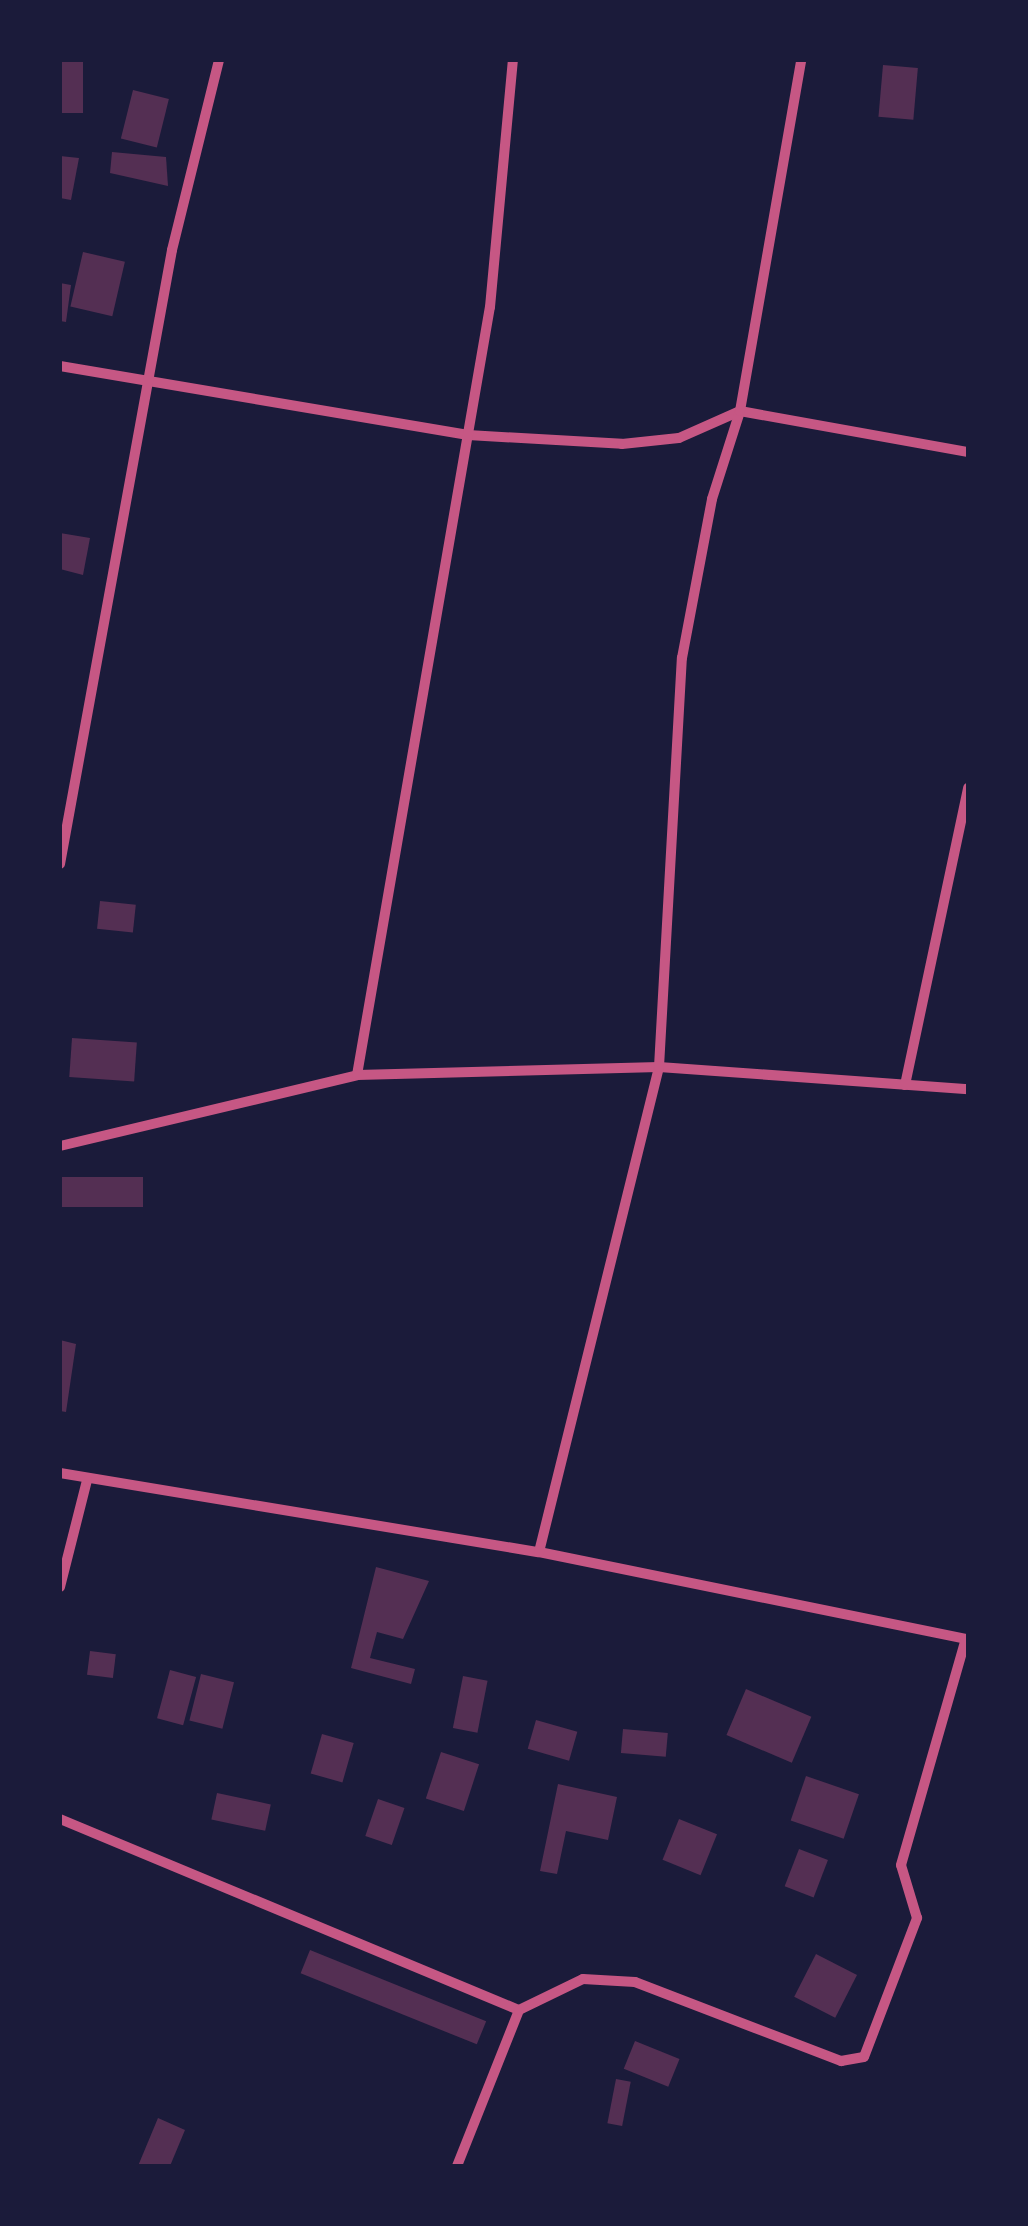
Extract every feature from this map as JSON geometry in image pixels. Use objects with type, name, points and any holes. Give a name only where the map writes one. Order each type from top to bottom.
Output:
[{"type":"street","points":[[60,864],[148,380],[219,60]]},
{"type":"street","points":[[357,1075],[490,307],[512,60]]},
{"type":"street","points":[[540,1552],[659,1066],[682,658],[712,499],[740,411],[801,60]]},
{"type":"street","points":[[60,366],[468,436],[622,444],[679,438],[740,411],[968,452]]},
{"type":"street","points":[[905,1084],[968,788]]},
{"type":"street","points":[[60,1146],[357,1075],[659,1066],[968,1089]]},
{"type":"street","points":[[60,1473],[540,1552],[967,1639],[901,1865],[918,1918],[864,2057],[840,2062],[609,1977],[582,1979],[519,2010],[457,2166]]},
{"type":"street","points":[[60,1588],[87,1480]]},
{"type":"street","points":[[60,1819],[519,2010]]},
{"type":"building","points":[[60,60],[83,60],[83,113],[60,113]]},
{"type":"building","points":[[883,65],[918,68],[913,120],[878,117]]},
{"type":"building","points":[[133,90],[169,99],[157,147],[121,139]]},
{"type":"building","points":[[112,152],[166,157],[168,186],[110,173]]},
{"type":"building","points":[[60,156],[79,158],[71,200],[60,198]]},
{"type":"building","points":[[83,252],[125,262],[112,316],[70,307]]},
{"type":"building","points":[[60,283],[71,285],[66,322],[60,321]]},
{"type":"building","points":[[60,533],[90,538],[83,575],[60,569]]},
{"type":"building","points":[[100,901],[136,905],[133,933],[97,929]]},
{"type":"building","points":[[72,1038],[137,1043],[134,1081],[69,1077]]},
{"type":"building","points":[[60,1177],[143,1177],[143,1207],[60,1207]]},
{"type":"building","points":[[60,1340],[76,1344],[66,1412],[60,1411]]},
{"type":"building","points":[[376,1567],[429,1581],[403,1639],[377,1632],[370,1658],[415,1669],[411,1684],[351,1668]]},
{"type":"building","points":[[90,1651],[116,1654],[113,1678],[87,1675]]},
{"type":"building","points":[[170,1670],[196,1677],[183,1725],[157,1718]]},
{"type":"building","points":[[201,1674],[234,1682],[222,1729],[189,1721]]},
{"type":"building","points":[[463,1676],[488,1681],[477,1733],[453,1728]]},
{"type":"building","points":[[746,1689],[811,1717],[792,1763],[726,1735]]},
{"type":"building","points":[[536,1720],[577,1732],[569,1761],[528,1749]]},
{"type":"building","points":[[623,1729],[668,1733],[666,1757],[621,1753]]},
{"type":"building","points":[[322,1734],[354,1743],[342,1783],[311,1773]]},
{"type":"building","points":[[441,1752],[479,1764],[464,1811],[426,1799]]},
{"type":"building","points":[[806,1776],[859,1794],[844,1839],[791,1820]]},
{"type":"building","points":[[558,1784],[617,1797],[608,1840],[566,1831],[557,1874],[540,1871]]},
{"type":"building","points":[[217,1793],[271,1804],[265,1831],[211,1819]]},
{"type":"building","points":[[378,1799],[404,1808],[392,1845],[365,1836]]},
{"type":"building","points":[[679,1819],[717,1834],[701,1875],[663,1860]]},
{"type":"building","points":[[799,1849],[828,1860],[814,1897],[785,1886]]},
{"type":"building","points":[[310,1950],[486,2021],[477,2044],[301,1973]]},
{"type":"building","points":[[816,1954],[857,1975],[835,2018],[794,1997]]},
{"type":"building","points":[[635,2041],[680,2059],[668,2087],[624,2069]]},
{"type":"building","points":[[616,2079],[631,2082],[622,2126],[607,2123]]},
{"type":"building","points":[[158,2118],[185,2130],[170,2166],[138,2166]]}]
